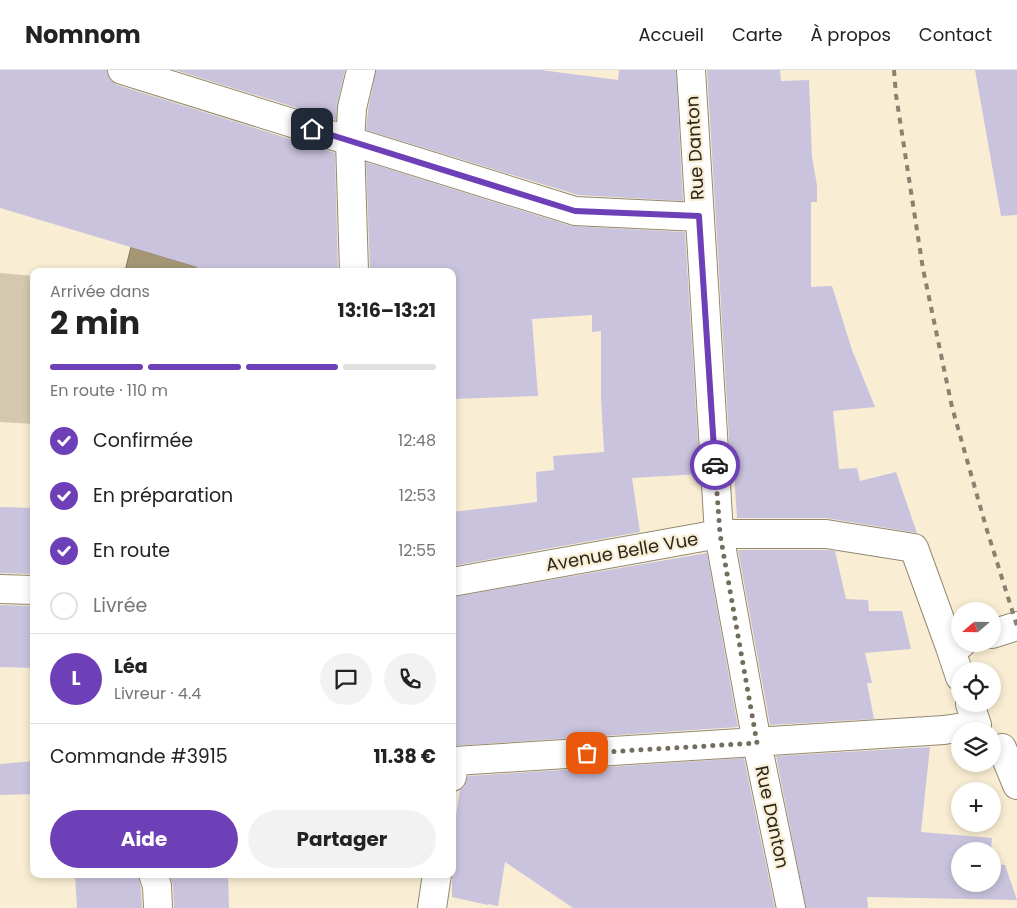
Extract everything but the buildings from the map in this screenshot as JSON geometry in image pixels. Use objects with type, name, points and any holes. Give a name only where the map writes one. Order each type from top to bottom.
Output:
[{"type":"street","points":[[122,70],[575,211],[699,216]]},
{"type":"street","points":[[354,268],[350,141],[352,108],[362,70]]},
{"type":"street","name":"Rue Danton","points":[[691,70],[720,534],[757,743],[791,908]]},
{"type":"street","name":"Avenue Belle Vue","points":[[456,581],[720,534],[826,534],[914,548],[951,633]]},
{"type":"street","points":[[0,589],[30,590]]},
{"type":"street","points":[[1001,631],[1017,626]]},
{"type":"street","points":[[456,761],[944,730],[977,725],[973,712]]},
{"type":"street","points":[[1002,748],[1017,785]]},
{"type":"street","points":[[154,878],[157,886],[158,908]]},
{"type":"street","points":[[432,908],[436,878]]},
{"type":"shaded area","points":[[131,247],[197,267],[197,268],[126,268]]},
{"type":"shaded area","points":[[0,273],[30,276],[30,424],[0,422]]},
{"type":"railway","points":[[894,70],[896,95],[923,269],[952,407],[986,527],[1017,626]]},
{"type":"way so far","points":[[587,753],[757,743],[720,534],[715,465]]},
{"type":"route","points":[[312,129],[575,211],[699,216],[715,465]]}]
